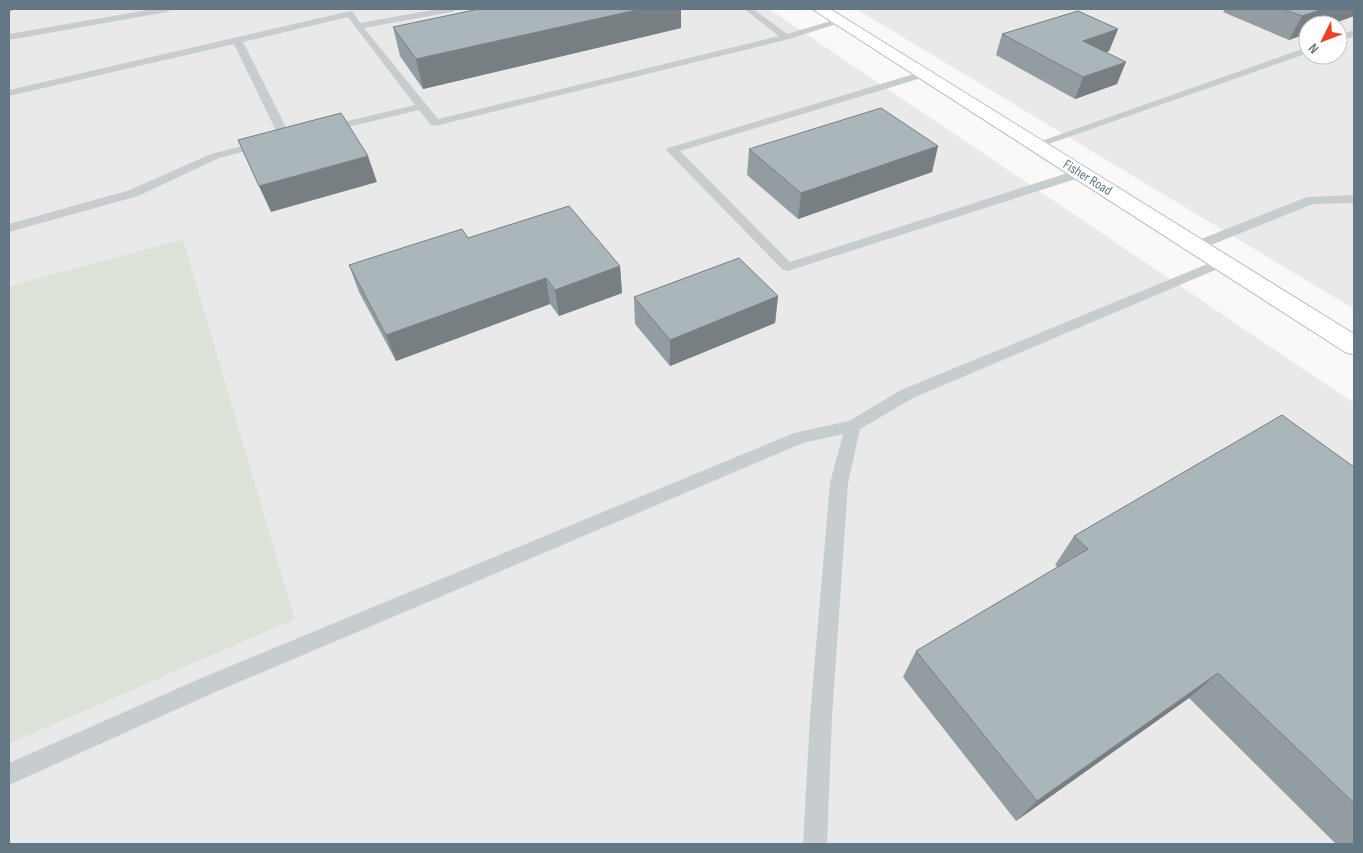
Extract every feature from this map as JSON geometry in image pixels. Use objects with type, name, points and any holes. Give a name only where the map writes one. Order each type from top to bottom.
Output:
[{"type":"main road","name":"Fisher Road","points":[[820,9],[1354,346]]},
{"type":"lane","points":[[9,37],[167,9]]},
{"type":"lane","points":[[358,26],[452,9]]},
{"type":"lane","points":[[748,9],[786,37]]},
{"type":"lane","points":[[9,93],[350,14],[435,123],[841,22]]},
{"type":"lane","points":[[9,228],[134,192],[215,156],[290,138],[237,40]]},
{"type":"lane","points":[[1036,144],[1298,53]]},
{"type":"lane","points":[[924,74],[672,150],[788,267],[1081,173]]},
{"type":"lane","points":[[313,132],[422,106]]},
{"type":"lane","points":[[1196,246],[1311,200],[1354,199]]},
{"type":"lane","points":[[9,774],[206,686],[800,437],[853,426],[907,394],[1222,262]]},
{"type":"lane","points":[[815,844],[821,717],[839,483],[853,426]]},
{"type":"shaded area","points":[[9,9],[769,9],[1354,403],[1354,844],[9,844],[9,744],[295,619],[183,239],[9,286]]},
{"type":"shaded area","points":[[856,9],[1354,9],[1354,309]]},
{"type":"shaded area","points":[[183,239],[295,619],[9,744],[9,286]]},
{"type":"building","points":[[479,9],[641,9],[416,59],[393,27]]},
{"type":"building","points":[[1283,9],[1323,9],[1305,15],[1299,15]]},
{"type":"building","points":[[1078,11],[1118,29],[1083,41],[1126,62],[1083,77],[1002,34]]},
{"type":"building","points":[[881,108],[938,146],[801,193],[749,149]]},
{"type":"building","points":[[341,113],[368,156],[259,186],[238,140]]},
{"type":"building","points":[[569,206],[620,266],[555,290],[546,278],[386,335],[349,265],[462,229],[468,238]]},
{"type":"building","points":[[739,258],[778,296],[670,340],[634,297]]},
{"type":"building","points":[[1282,415],[1354,467],[1354,803],[1218,673],[1037,801],[916,651],[1088,549],[1074,536]]}]
